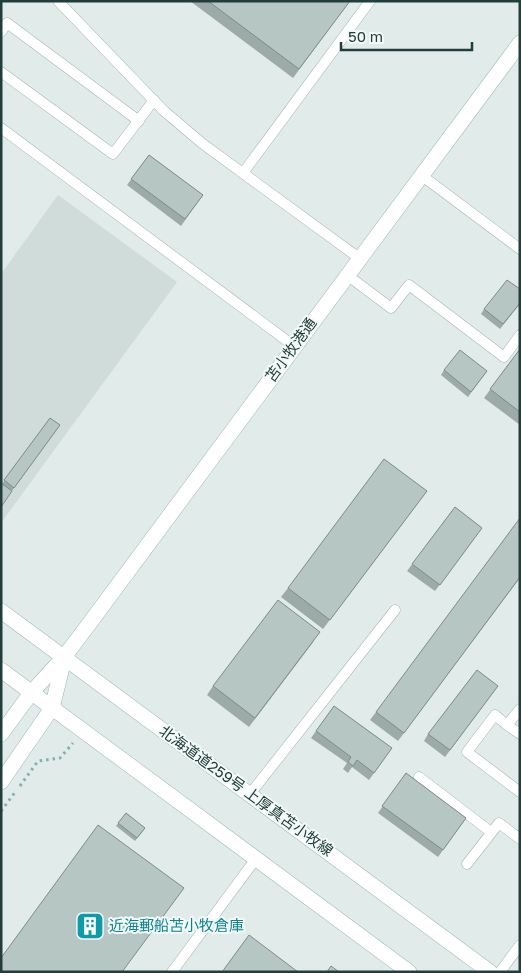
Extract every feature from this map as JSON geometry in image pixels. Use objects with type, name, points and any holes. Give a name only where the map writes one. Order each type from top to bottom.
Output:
[{"type":"main road","name":"苫小牧港通","points":[[1,734],[31,693],[64,657],[520,43]]},
{"type":"main road","name":"北海道道259号 上厚真苫小牧線","points":[[1,611],[490,972]]},
{"type":"main road","name":"苫小牧港通","points":[[1,782],[52,708],[64,657]]},
{"type":"main road","points":[[1,670],[255,860],[409,972]]},
{"type":"lane","points":[[58,1],[154,100],[202,144],[359,258]]},
{"type":"lane","points":[[243,173],[370,1]]},
{"type":"lane","points":[[1,32],[4,20],[138,120]]},
{"type":"lane","points":[[1,72],[113,154],[154,100]]},
{"type":"lane","points":[[2,130],[294,346]]},
{"type":"lane","points":[[421,175],[520,249]]},
{"type":"lane","points":[[347,275],[391,308],[409,285],[504,357],[520,335]]},
{"type":"lane","points":[[250,794],[395,610]]},
{"type":"lane","points":[[507,725],[520,708]]},
{"type":"lane","points":[[520,734],[495,715],[467,752],[520,792]]},
{"type":"lane","points":[[419,777],[491,832]]},
{"type":"lane","points":[[467,864],[498,823],[520,839]]},
{"type":"lane","points":[[172,972],[255,860]]},
{"type":"lane","points":[[500,972],[520,945]]},
{"type":"path","points":[[1,811],[38,762],[60,758],[82,731]]},
{"type":"shaded area","points":[[58,195],[177,282],[1,523],[1,274]]},
{"type":"building","points":[[208,1],[350,1],[299,69]]},
{"type":"building","points":[[149,155],[203,195],[185,219],[131,179]]},
{"type":"building","points":[[507,280],[520,289],[520,303],[503,324],[484,309]]},
{"type":"building","points":[[520,349],[520,412],[490,389]]},
{"type":"building","points":[[460,350],[487,371],[471,392],[444,370]]},
{"type":"building","points":[[50,418],[60,425],[14,488],[4,480]]},
{"type":"building","points":[[384,459],[427,491],[330,620],[288,588]]},
{"type":"building","points":[[1,483],[12,491],[1,507]]},
{"type":"building","points":[[455,507],[482,528],[440,585],[412,564]]},
{"type":"building","points":[[520,518],[520,577],[404,733],[376,712]]},
{"type":"building","points":[[278,600],[320,632],[255,718],[213,686]]},
{"type":"building","points":[[477,670],[498,686],[450,750],[428,734]]},
{"type":"building","points":[[334,706],[392,748],[374,773],[357,760],[353,766],[348,762],[351,757],[316,731]]},
{"type":"building","points":[[406,773],[466,818],[443,850],[382,806]]},
{"type":"building","points":[[126,813],[145,828],[137,838],[118,823]]},
{"type":"building","name":"近海郵船苫小牧倉庫","points":[[98,825],[184,888],[122,972],[1,972],[1,958]]},
{"type":"building","name":"近海郵船苫小牧倉庫","points":[[249,935],[298,972],[222,972]]},
{"type":"building","points":[[331,966],[339,972],[327,972]]},
{"type":"place","name":"近海郵船苫小牧倉庫","points":[[90,926]]}]
